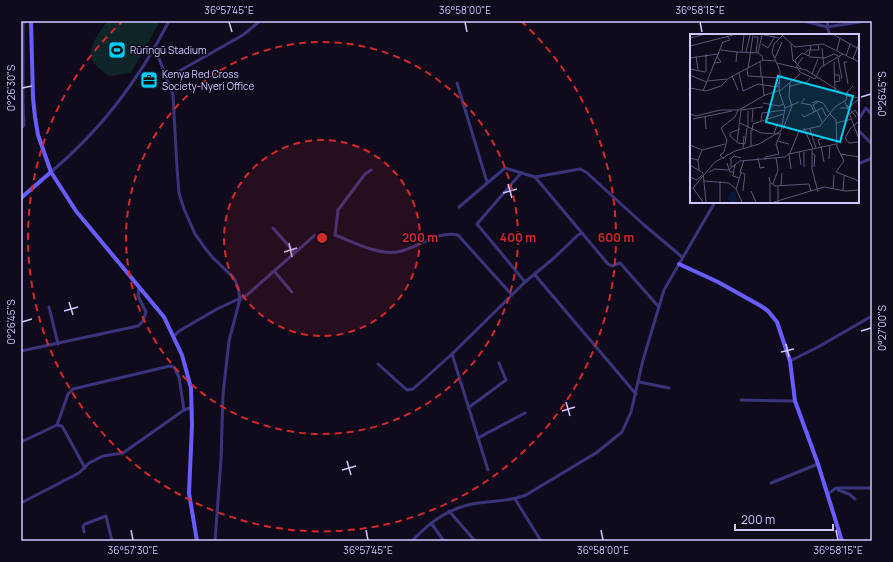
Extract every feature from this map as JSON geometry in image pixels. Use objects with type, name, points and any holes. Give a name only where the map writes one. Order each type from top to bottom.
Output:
[{"type":"main road","points":[[30,21],[35,117],[38,135],[50,172],[76,211],[164,317],[174,336],[189,381],[192,407],[189,493],[197,541]]},
{"type":"main road","points":[[21,198],[50,172]]},
{"type":"main road","points":[[679,264],[718,282],[768,311],[778,326],[790,361],[796,401],[828,494],[842,541]]},
{"type":"street","points":[[21,128],[24,125],[22,23],[30,21]]},
{"type":"street","points":[[50,172],[70,156],[106,116],[129,87],[155,48],[169,21]]},
{"type":"street","points":[[168,78],[243,35],[260,21]]},
{"type":"street","points":[[804,21],[827,27],[866,21]]},
{"type":"street","points":[[828,21],[827,27],[830,34]]},
{"type":"street","points":[[155,48],[168,78],[173,101],[177,174],[184,208],[195,234],[209,254],[235,280],[240,299],[229,342],[226,365],[215,541]]},
{"type":"street","points":[[457,83],[487,182]]},
{"type":"street","points":[[859,118],[866,108],[872,115]]},
{"type":"street","points":[[859,131],[872,144]]},
{"type":"street","points":[[859,164],[872,158]]},
{"type":"street","points":[[459,207],[505,168],[535,177],[579,169],[584,170],[643,224],[682,257]]},
{"type":"street","points":[[371,170],[365,174],[338,210],[335,235],[389,253],[407,249],[443,234],[451,233],[458,235],[512,295]]},
{"type":"street","points":[[521,173],[477,224],[525,282]]},
{"type":"street","points":[[535,177],[608,264],[612,266],[620,263],[658,306]]},
{"type":"street","points":[[412,541],[431,523],[449,511],[476,503],[515,499],[537,489],[582,463],[612,442],[622,432],[628,421],[636,394],[658,306],[664,290],[714,203]]},
{"type":"street","points":[[274,228],[295,253]]},
{"type":"street","points":[[378,364],[408,390],[411,390],[452,354],[525,282],[535,275],[582,233]]},
{"type":"street","points":[[174,336],[179,331],[216,309],[247,295],[315,235]]},
{"type":"street","points":[[274,271],[292,292]]},
{"type":"street","points":[[535,275],[636,394]]},
{"type":"street","points":[[21,351],[100,336],[142,324],[146,312],[138,296],[139,287]]},
{"type":"street","points":[[49,307],[58,344]]},
{"type":"street","points":[[790,361],[872,316]]},
{"type":"street","points":[[452,354],[488,470]]},
{"type":"street","points":[[468,408],[506,380],[499,362]]},
{"type":"street","points":[[57,425],[68,394],[73,389],[170,366],[174,367],[179,377],[184,410]]},
{"type":"street","points":[[639,382],[669,388]]},
{"type":"street","points":[[741,400],[796,401]]},
{"type":"street","points":[[21,503],[79,473],[89,463],[103,456],[123,453],[184,410],[192,407]]},
{"type":"street","points":[[478,438],[525,412]]},
{"type":"street","points":[[21,442],[57,425],[62,426],[85,468]]},
{"type":"street","points":[[771,483],[818,464]]},
{"type":"street","points":[[828,494],[832,490],[872,488]]},
{"type":"street","points":[[832,490],[845,491],[855,499]]},
{"type":"street","points":[[515,499],[541,541]]},
{"type":"street","points":[[449,511],[475,541]]},
{"type":"street","points":[[84,532],[83,526],[85,524],[106,516],[112,541]]},
{"type":"street","points":[[431,523],[444,541]]},
{"type":"green space","name":"Rũrĩngũ Stadium","points":[[107,21],[159,21],[131,73],[110,76],[94,63],[91,57],[91,51],[96,37]]},
{"type":"place","name":"Rũrĩngũ Stadium","points":[[117,50]]},
{"type":"place","name":"Kenya Red Cross Society-Nyeri Office","points":[[149,80]]}]
